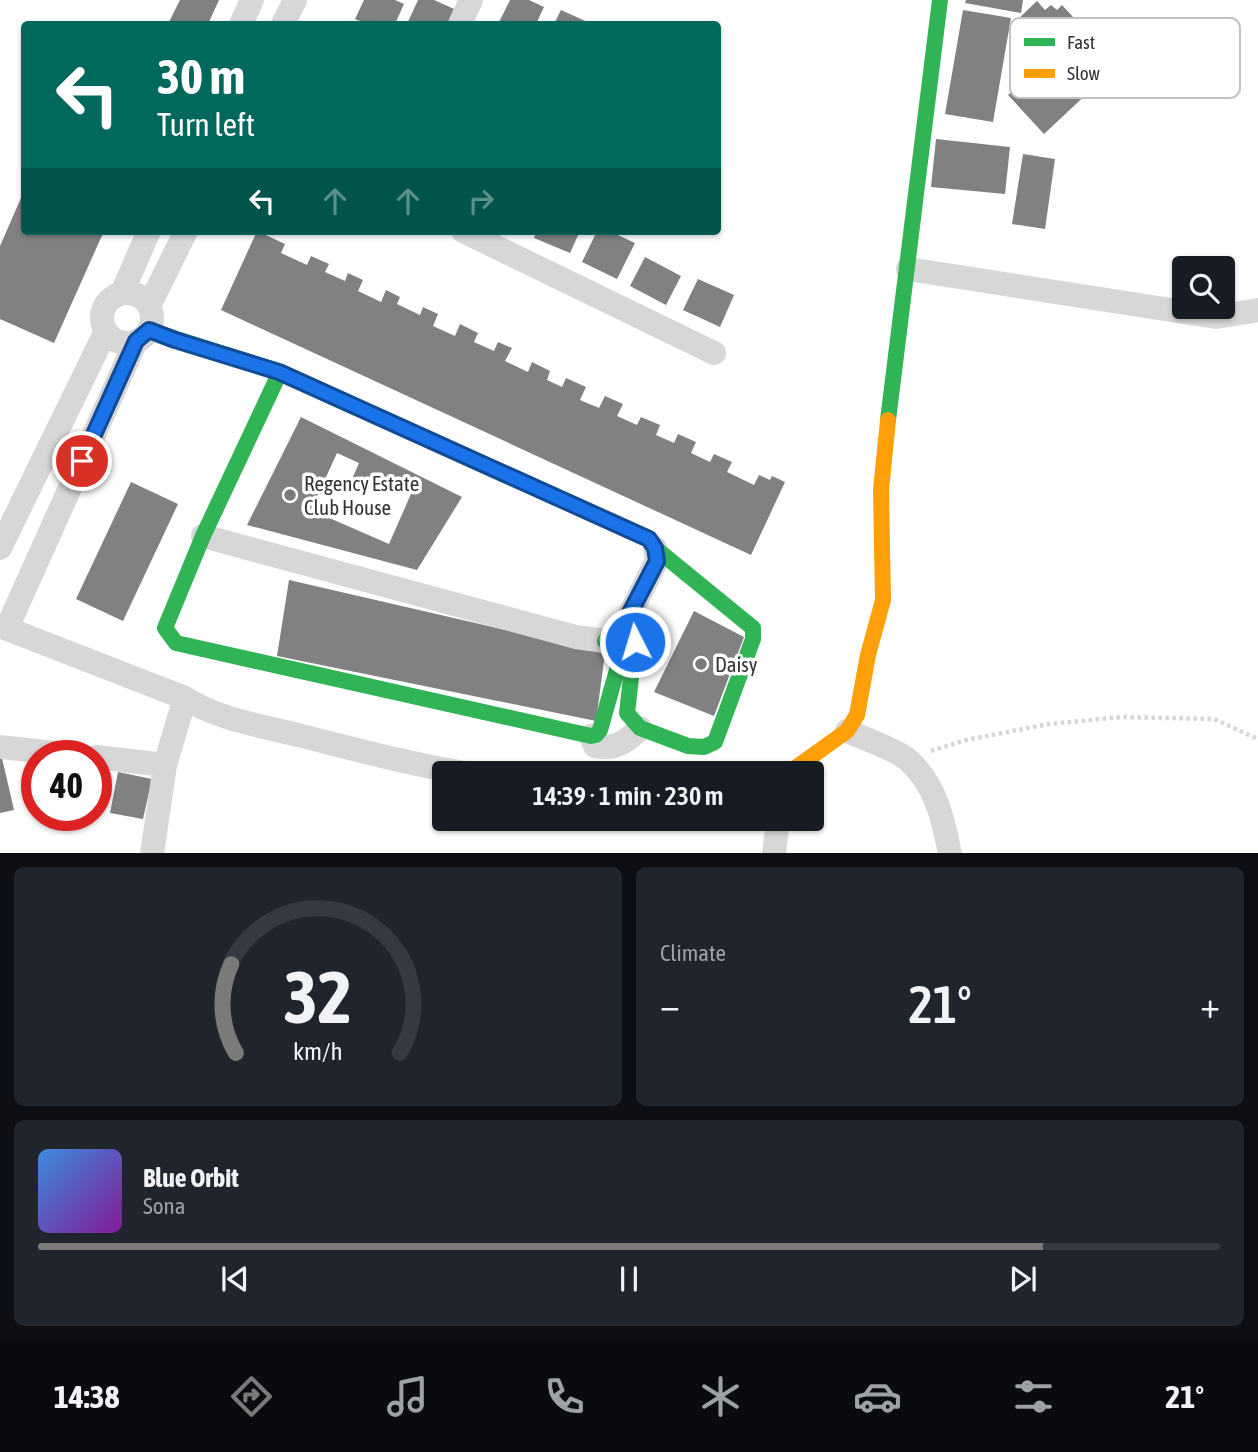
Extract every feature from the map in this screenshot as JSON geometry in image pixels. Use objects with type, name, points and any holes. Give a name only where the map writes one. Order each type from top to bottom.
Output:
[{"type":"street","points":[[242,21],[252,0]]},
{"type":"street","points":[[284,21],[295,0]]},
{"type":"street","points":[[461,21],[471,0]]},
{"type":"street","points":[[805,761],[847,731],[857,715],[883,600],[881,490],[940,0]]},
{"type":"street","points":[[122,293],[147,235]]},
{"type":"street","points":[[184,235],[145,326],[3,627],[242,721],[432,768]]},
{"type":"street","points":[[482,235],[510,241],[714,353]]},
{"type":"street","points":[[908,269],[1216,317],[1258,310]]},
{"type":"street","points":[[115,295],[138,295],[145,326],[119,341],[106,331],[102,323],[104,307],[115,295]]},
{"type":"street","points":[[145,326],[175,340],[279,372],[649,539],[655,548],[753,628],[753,639],[715,742],[704,747],[688,746],[640,728],[627,713],[635,642],[630,613]]},
{"type":"street","points":[[0,548],[106,331]]},
{"type":"street","points":[[203,536],[576,637],[606,641],[615,650],[619,663],[600,730],[591,736],[176,643],[166,628],[203,536],[279,372]]},
{"type":"street","points":[[606,641],[621,632],[657,561],[655,548]]},
{"type":"street","points":[[152,853],[164,765],[185,698]]},
{"type":"street","points":[[591,736],[595,746],[617,745],[631,738],[640,728]]},
{"type":"street","points":[[847,731],[906,758],[927,782],[941,810],[950,853]]},
{"type":"street","points":[[0,747],[21,749]]},
{"type":"street","points":[[112,760],[164,765]]},
{"type":"street","points":[[774,853],[777,831]]},
{"type":"path","points":[[906,758],[965,740],[1049,724],[1122,717],[1214,719],[1258,739]]},
{"type":"building","points":[[180,0],[219,0],[209,21],[170,21]]},
{"type":"building","points":[[364,0],[395,0],[404,4],[396,21],[355,19]]},
{"type":"building","points":[[418,0],[434,0],[461,12],[456,21],[408,21]]},
{"type":"building","points":[[510,0],[529,0],[544,7],[537,21],[500,21]]},
{"type":"building","points":[[966,0],[1023,0],[1021,13],[965,3]]},
{"type":"building","points":[[1037,1],[1045,10],[1051,5],[1057,10],[1062,5],[1074,18],[1019,18]]},
{"type":"building","points":[[561,10],[585,21],[556,21]]},
{"type":"building","points":[[963,10],[1011,18],[993,122],[945,114]]},
{"type":"building","points":[[1011,98],[1082,98],[1044,134]]},
{"type":"building","points":[[936,139],[1010,147],[1005,194],[931,187]]},
{"type":"building","points":[[1023,154],[1055,159],[1045,229],[1012,224]]},
{"type":"building","points":[[21,198],[21,235],[102,235],[54,343],[0,319],[0,246]]},
{"type":"building","points":[[255,235],[266,235],[285,244],[281,253],[307,265],[311,256],[329,264],[325,272],[345,281],[348,273],[363,280],[358,291],[381,302],[386,290],[400,297],[397,304],[420,315],[423,307],[438,314],[433,326],[455,336],[460,324],[478,333],[474,342],[494,351],[498,342],[512,348],[505,361],[528,372],[532,362],[550,371],[547,380],[562,387],[566,378],[586,387],[580,400],[599,408],[605,396],[623,404],[617,416],[637,425],[641,417],[660,425],[656,435],[674,443],[678,434],[696,442],[691,453],[710,462],[714,454],[732,462],[727,472],[754,485],[759,475],[770,480],[772,476],[785,482],[751,555],[221,310]]},
{"type":"building","points":[[535,235],[578,235],[570,253],[534,238]]},
{"type":"building","points":[[595,235],[618,235],[635,243],[617,279],[582,262]]},
{"type":"building","points":[[645,257],[681,276],[666,305],[630,286]]},
{"type":"building","points":[[698,279],[734,295],[720,327],[683,310]]},
{"type":"building","name":"Regency Estate Club House","points":[[301,417],[462,497],[417,570],[247,525]],"holes":[[[337,453],[359,463],[353,477],[389,492],[394,479],[414,487],[389,544],[311,510]]]},
{"type":"building","points":[[131,482],[178,504],[123,621],[76,599]]},
{"type":"building","points":[[289,580],[605,653],[596,721],[277,656]]},
{"type":"building","name":"Daisy","points":[[694,611],[744,637],[714,716],[654,692]]},
{"type":"building","points":[[2,758],[14,810],[0,813],[0,759]]},
{"type":"building","points":[[118,772],[152,779],[143,819],[112,813]]},
{"type":"traffic: fast","points":[[888,420],[940,0]]},
{"type":"traffic: fast","points":[[149,330],[280,372],[649,539],[655,548],[753,628],[753,639],[715,742],[704,747],[688,746],[640,728],[627,713],[635,642],[630,613]]},
{"type":"traffic: fast","points":[[280,372],[203,536],[165,628],[176,643],[591,736],[600,730],[619,663],[615,650],[605,641]]},
{"type":"traffic: slow","points":[[805,761],[847,731],[857,715],[868,655],[883,600],[881,490],[888,420]]},
{"type":"place","name":"Regency Estate Club House","points":[[290,495]]},
{"type":"place","name":"Daisy","points":[[701,664]]},
{"type":"route","points":[[82,461],[136,341],[149,330],[279,372],[649,539],[655,548],[657,561],[630,613],[635,642]]}]
